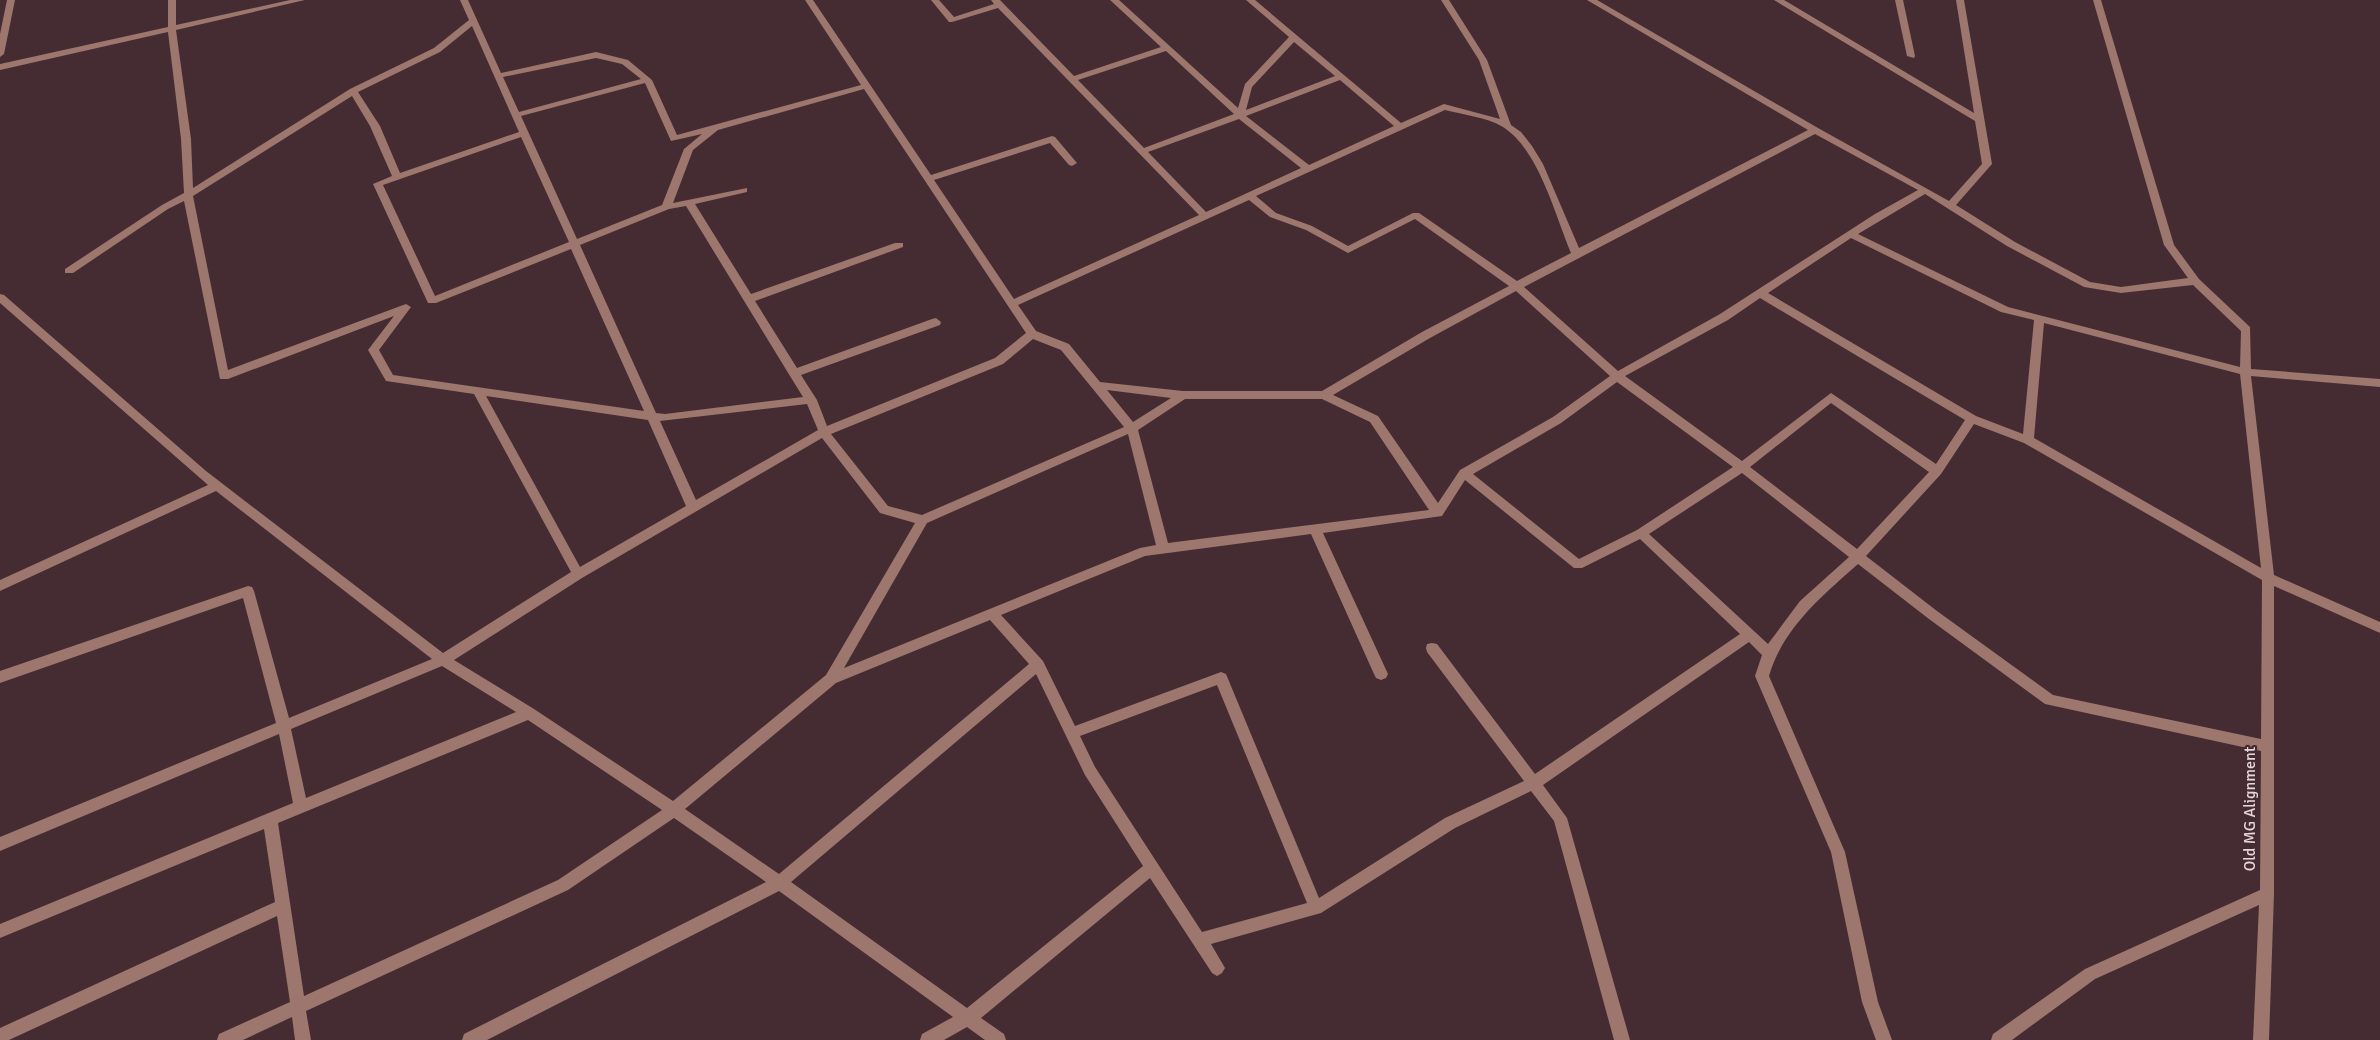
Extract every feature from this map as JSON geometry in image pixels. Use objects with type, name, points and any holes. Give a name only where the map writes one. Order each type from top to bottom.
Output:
[{"type":"street","points":[[0,54],[11,0]]},
{"type":"street","points":[[172,0],[172,30],[186,139],[188,195],[224,376],[406,307],[373,350],[390,378],[665,418],[811,400]]},
{"type":"street","points":[[248,0],[248,12]]},
{"type":"street","points":[[0,68],[301,0]]},
{"type":"street","points":[[464,0],[693,507]]},
{"type":"street","points":[[808,0],[1032,334],[1065,347],[1132,428],[1163,549]]},
{"type":"street","points":[[935,0],[952,20],[997,3],[1074,79],[1205,216]]},
{"type":"street","points":[[1114,0],[1240,115],[1308,169]]},
{"type":"street","points":[[1250,0],[1400,127]]},
{"type":"street","points":[[1445,0],[1483,60],[1507,125],[1523,141],[1539,163],[1576,254]]},
{"type":"street","points":[[1591,0],[1815,130],[1925,190],[2011,244],[2088,285],[2121,290],[2195,281]]},
{"type":"street","points":[[1899,0],[1911,56]]},
{"type":"street","points":[[1950,206],[1987,164],[1960,0]]},
{"type":"street","name":"Old MG Alignment","points":[[2097,0],[2169,244],[2195,281],[2246,330],[2245,372],[2268,579],[2267,894],[2261,1040]]},
{"type":"street","points":[[1783,1],[1980,120]]},
{"type":"street","points":[[69,271],[165,207],[188,195],[353,91],[437,50],[473,21]]},
{"type":"street","points":[[1240,115],[1248,86],[1294,37]]},
{"type":"street","points":[[1074,79],[1167,48]]},
{"type":"street","points":[[498,76],[596,55],[625,63],[648,80],[674,139],[867,86]]},
{"type":"street","points":[[1143,151],[1341,77]]},
{"type":"street","points":[[516,115],[648,80]]},
{"type":"street","points":[[353,91],[375,126],[397,177]]},
{"type":"street","points":[[1012,304],[1444,106],[1507,125]]},
{"type":"street","points":[[666,207],[689,149],[714,128]]},
{"type":"street","points":[[1324,395],[1426,335],[1576,254],[1815,130]]},
{"type":"street","points":[[524,133],[378,184],[432,301],[666,207],[744,190]]},
{"type":"street","points":[[929,179],[1052,139],[1072,163]]},
{"type":"street","points":[[225,1040],[563,885],[673,810],[831,679],[1144,551],[1438,513],[1464,473],[1557,420],[1617,376],[1724,317],[1850,234],[1925,190]]},
{"type":"street","points":[[1249,195],[1273,215],[1309,228],[1348,250],[1416,215],[1518,287],[1617,376],[1742,467],[1933,615],[2050,700],[2267,746]]},
{"type":"street","points":[[689,202],[811,400],[824,432],[884,510],[923,520]]},
{"type":"street","points":[[1850,234],[2005,310],[2245,372],[2380,383]]},
{"type":"street","points":[[749,299],[899,245]]},
{"type":"street","points":[[1760,293],[1972,419],[2028,440],[2268,579],[2380,628]]},
{"type":"street","points":[[0,297],[217,486],[443,660],[529,713],[673,810],[998,1040]]},
{"type":"street","points":[[2028,440],[2039,318]]},
{"type":"street","points":[[794,373],[936,321]]},
{"type":"street","points":[[0,844],[443,660],[578,574],[824,432],[999,361],[1032,334]]},
{"type":"street","points":[[1096,385],[1183,395],[1324,395],[1374,419],[1438,513]]},
{"type":"street","points":[[478,391],[578,574]]},
{"type":"street","points":[[831,679],[923,520],[1132,428],[1183,395]]},
{"type":"street","points":[[1464,473],[1578,565],[1641,533],[1742,467],[1831,397],[1937,471]]},
{"type":"street","points":[[1884,1040],[1870,1002],[1838,852],[1762,676],[1769,652],[1804,605],[1858,556],[1937,471],[1972,419]]},
{"type":"street","points":[[0,586],[217,486]]},
{"type":"street","points":[[1315,529],[1381,674]]},
{"type":"street","points":[[1641,533],[1769,652]]},
{"type":"street","points":[[0,677],[248,591],[284,726],[301,807]]},
{"type":"street","points":[[992,613],[1038,665],[1090,771],[1217,968]]},
{"type":"street","points":[[1200,940],[1316,908],[1450,823],[1534,783],[1750,634]]},
{"type":"street","points":[[1432,648],[1560,818],[1622,1040]]},
{"type":"street","points":[[470,1040],[779,883],[1038,665]]},
{"type":"street","points":[[1072,734],[1221,678],[1316,908]]},
{"type":"street","points":[[0,931],[529,713]]},
{"type":"street","points":[[270,820],[303,1040]]},
{"type":"street","points":[[928,1040],[968,1018],[1152,867]]},
{"type":"street","points":[[1999,1040],[2090,974],[2267,894]]},
{"type":"street","points":[[0,1036],[283,906]]}]
